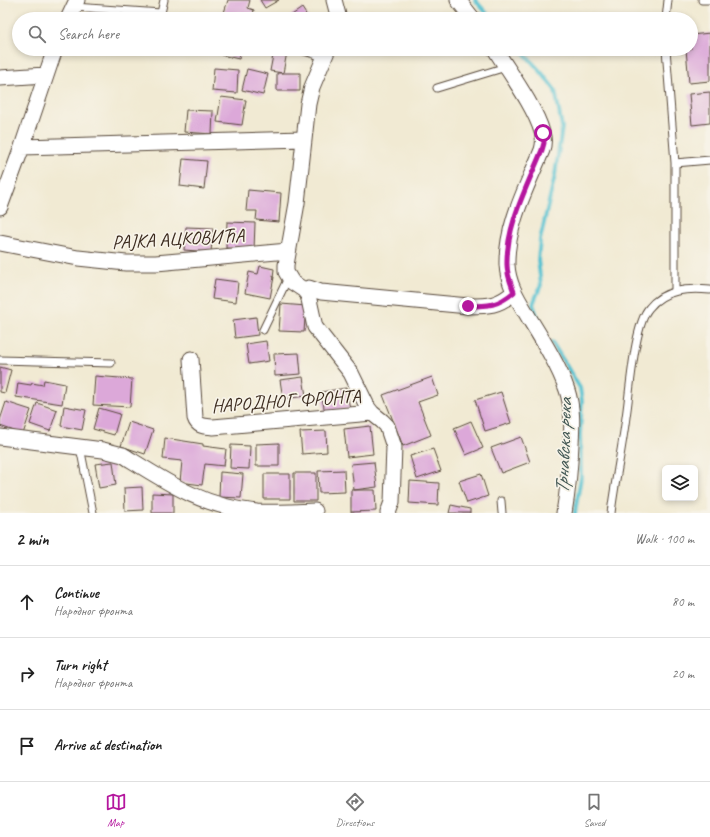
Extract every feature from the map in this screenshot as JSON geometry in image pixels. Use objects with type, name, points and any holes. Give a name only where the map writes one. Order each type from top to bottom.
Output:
[{"type":"street","points":[[334,0],[337,12]]},
{"type":"street","points":[[458,0],[467,12]]},
{"type":"street","points":[[0,207],[52,56]]},
{"type":"street","points":[[325,56],[312,86],[308,104],[295,218],[286,265],[288,278],[295,286],[304,290],[308,288],[320,292],[468,306],[487,306],[500,303],[514,292]]},
{"type":"street","points":[[499,56],[532,110],[541,129],[544,143],[514,218],[510,237],[507,267],[514,292],[559,372],[567,389],[570,401],[572,418],[570,473],[564,513]]},
{"type":"street","points":[[0,78],[45,75]]},
{"type":"street","points":[[22,147],[304,139]]},
{"type":"street","name":"РАЈКА АЦКОВИЋА","points":[[0,243],[78,258],[126,263],[156,263],[288,251]]},
{"type":"street","name":"НАРОДНОГ ФРОНТА","points":[[304,290],[310,299],[315,327],[351,373],[363,399],[372,413],[387,426],[394,447],[392,502],[388,513]]},
{"type":"street","name":"НАРОДНОГ ФРОНТА","points":[[191,359],[195,418],[196,423],[200,425],[213,427],[372,413]]},
{"type":"street","points":[[0,437],[103,450],[123,455],[174,487],[190,495],[220,506],[257,512],[276,513],[316,511]]},
{"type":"lane","points":[[161,12],[164,0]]},
{"type":"lane","points":[[667,12],[668,0]]},
{"type":"lane","points":[[702,0],[710,0]]},
{"type":"lane","points":[[73,9],[139,12]]},
{"type":"lane","points":[[667,56],[675,163],[675,290]]},
{"type":"lane","points":[[438,88],[506,67]]},
{"type":"lane","points":[[675,163],[710,160]]},
{"type":"lane","points":[[263,330],[288,278]]},
{"type":"lane","points":[[611,513],[635,351],[643,317],[652,303],[675,290],[689,288],[710,290]]},
{"type":"lane","points":[[0,360],[112,363]]},
{"type":"lane","points":[[80,447],[93,513]]},
{"type":"lane","points":[[501,501],[502,513]]},
{"type":"building","points":[[228,0],[250,0],[248,8],[254,10],[254,12],[224,12]]},
{"type":"building","points":[[260,0],[279,0],[265,8]]},
{"type":"building","points":[[302,8],[305,12],[296,12]]},
{"type":"building","points":[[710,33],[710,81],[689,83],[687,56],[698,56],[698,34]]},
{"type":"building","points":[[226,56],[240,56],[239,59]]},
{"type":"building","points":[[273,56],[286,56],[283,73],[270,71]]},
{"type":"building","points":[[214,68],[238,70],[237,93],[212,91]]},
{"type":"building","points":[[247,69],[268,74],[263,95],[242,90]]},
{"type":"building","points":[[277,73],[300,73],[300,91],[277,91]]},
{"type":"building","points":[[710,92],[710,123],[692,125],[689,94]]},
{"type":"building","points":[[221,97],[246,100],[242,125],[217,122]]},
{"type":"building","points":[[186,110],[213,111],[212,134],[184,132]]},
{"type":"building","points":[[183,159],[207,161],[204,189],[180,186]]},
{"type":"building","points":[[248,190],[281,193],[279,222],[256,220],[257,211],[246,211]]},
{"type":"building","points":[[227,222],[255,223],[254,249],[226,248]]},
{"type":"building","points":[[186,227],[213,228],[211,252],[184,250]]},
{"type":"building","points":[[260,266],[274,269],[270,298],[245,293],[249,272],[258,274]]},
{"type":"building","points":[[215,279],[238,282],[236,302],[212,299]]},
{"type":"building","points":[[281,304],[306,306],[304,332],[279,331]]},
{"type":"building","points":[[256,317],[258,335],[235,338],[233,320]]},
{"type":"building","points":[[266,341],[269,361],[249,364],[246,344]]},
{"type":"building","points":[[299,353],[301,374],[275,376],[274,354]]},
{"type":"building","points":[[0,367],[11,370],[5,393],[0,392]]},
{"type":"building","points":[[95,376],[132,379],[130,407],[93,405]]},
{"type":"building","points":[[303,377],[306,396],[283,399],[280,380]]},
{"type":"building","points":[[432,377],[438,395],[418,402],[431,435],[403,446],[383,395]]},
{"type":"building","points":[[44,380],[65,384],[62,404],[16,397],[18,383],[43,385]]},
{"type":"building","points":[[346,388],[350,409],[325,413],[321,392]]},
{"type":"building","points":[[501,392],[511,423],[485,431],[475,400]]},
{"type":"building","points":[[6,402],[31,410],[23,434],[0,426],[0,420]]},
{"type":"building","points":[[37,403],[57,410],[50,431],[30,424]]},
{"type":"building","points":[[64,406],[86,410],[82,430],[61,426]]},
{"type":"building","points":[[99,408],[120,414],[114,435],[93,429]]},
{"type":"building","points":[[471,421],[483,448],[466,455],[454,428]]},
{"type":"building","points":[[129,422],[153,430],[145,454],[121,446]]},
{"type":"building","points":[[370,426],[373,454],[347,457],[344,429]]},
{"type":"building","points":[[326,431],[327,452],[302,454],[300,432]]},
{"type":"building","points":[[521,437],[530,462],[501,473],[491,448]]},
{"type":"building","points":[[165,438],[226,449],[224,466],[205,464],[202,485],[180,482],[182,461],[163,459]]},
{"type":"building","points":[[279,443],[279,466],[256,466],[256,444]]},
{"type":"building","points":[[231,445],[250,446],[249,469],[230,468]]},
{"type":"building","points":[[433,449],[441,471],[417,479],[410,456]]},
{"type":"building","points":[[113,462],[116,485],[99,488],[95,464]]},
{"type":"building","points":[[374,462],[377,487],[354,490],[351,464]]},
{"type":"building","points":[[344,470],[345,492],[319,493],[318,471]]},
{"type":"building","points":[[220,472],[243,474],[241,498],[219,497]]},
{"type":"building","points":[[294,473],[316,473],[316,501],[294,501]]},
{"type":"building","points":[[264,474],[290,474],[290,499],[264,499]]},
{"type":"building","points":[[481,474],[488,496],[467,503],[459,481]]},
{"type":"building","points":[[410,481],[439,483],[438,505],[409,503]]},
{"type":"building","points":[[142,487],[143,510],[125,511],[124,488]]},
{"type":"building","points":[[351,490],[375,490],[376,511],[351,512]]},
{"type":"building","points":[[152,493],[173,494],[173,513],[152,513]]},
{"type":"building","points":[[451,505],[470,509],[470,513],[449,513]]},
{"type":"waterway","name":"Трнавска река","points":[[475,0],[486,12]]},
{"type":"waterway","name":"Трнавска река","points":[[526,56],[555,90],[562,127],[555,175],[540,240],[538,260],[541,285],[533,304],[539,321]]},
{"type":"waterway","name":"Трнавска река","points":[[552,342],[580,388],[582,401],[580,434],[581,477],[575,513]]},
{"type":"route","points":[[468,306],[487,306],[500,303],[514,292],[507,267],[510,237],[514,218],[542,150],[544,143],[543,133]]}]
